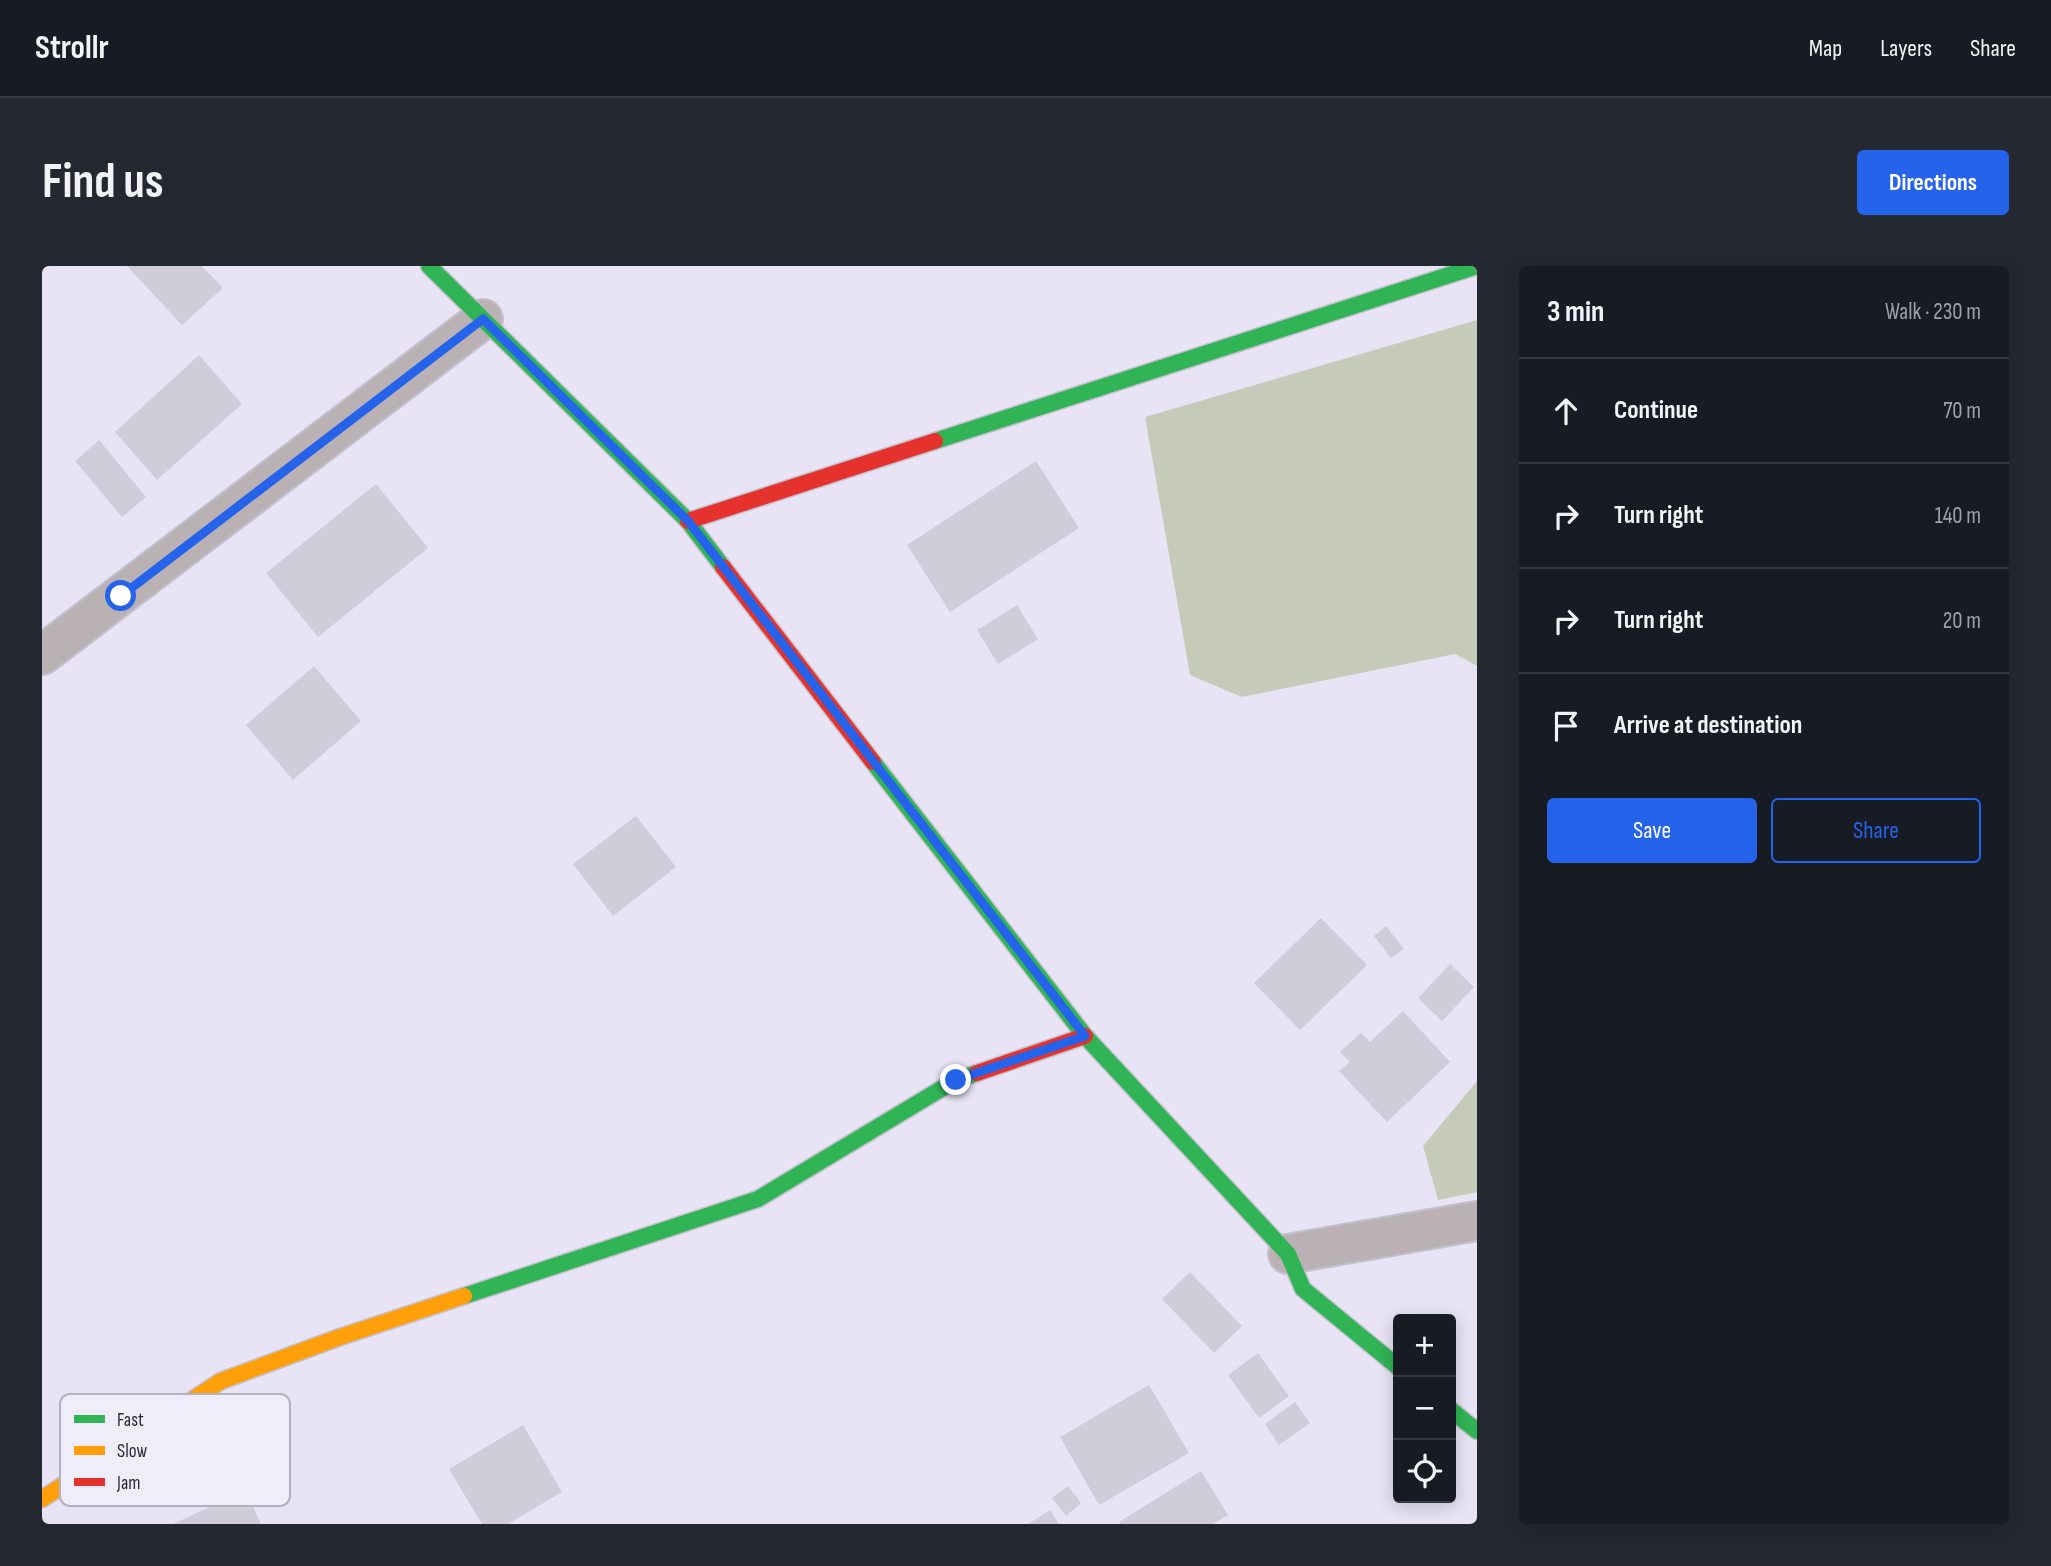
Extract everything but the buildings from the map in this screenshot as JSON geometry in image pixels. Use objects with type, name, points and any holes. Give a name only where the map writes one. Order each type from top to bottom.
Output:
[{"type":"street","points":[[429,266],[688,521],[1085,1036],[1288,1254],[1303,1289],[1393,1363]]},
{"type":"street","points":[[688,521],[1477,267]]},
{"type":"street","points":[[42,655],[483,319]]},
{"type":"street","points":[[201,1394],[221,1381],[340,1337],[758,1199],[956,1080],[1085,1036]]},
{"type":"street","points":[[1288,1254],[1477,1221]]},
{"type":"street","points":[[1456,1414],[1477,1431]]},
{"type":"street","points":[[42,1499],[60,1487]]},
{"type":"green space","points":[[1477,320],[1477,666],[1455,654],[1242,697],[1190,675],[1145,417]]},
{"type":"green space","points":[[1477,1081],[1477,1192],[1438,1200],[1423,1146]]},
{"type":"traffic: fast","points":[[429,266],[688,521],[723,567]]},
{"type":"traffic: fast","points":[[935,441],[1477,266]]},
{"type":"traffic: fast","points":[[873,762],[1085,1036],[1288,1254],[1303,1289],[1393,1363]]},
{"type":"traffic: fast","points":[[464,1296],[758,1199],[956,1080],[977,1073]]},
{"type":"traffic: fast","points":[[1456,1414],[1477,1431]]},
{"type":"traffic: slow","points":[[201,1394],[221,1381],[340,1337],[464,1296]]},
{"type":"traffic: slow","points":[[42,1499],[60,1487]]},
{"type":"traffic: jam","points":[[688,521],[935,441]]},
{"type":"traffic: jam","points":[[723,567],[873,762]]},
{"type":"traffic: jam","points":[[977,1073],[1085,1036]]},
{"type":"route","points":[[121,596],[483,319],[688,521],[1085,1036],[956,1080]]}]
